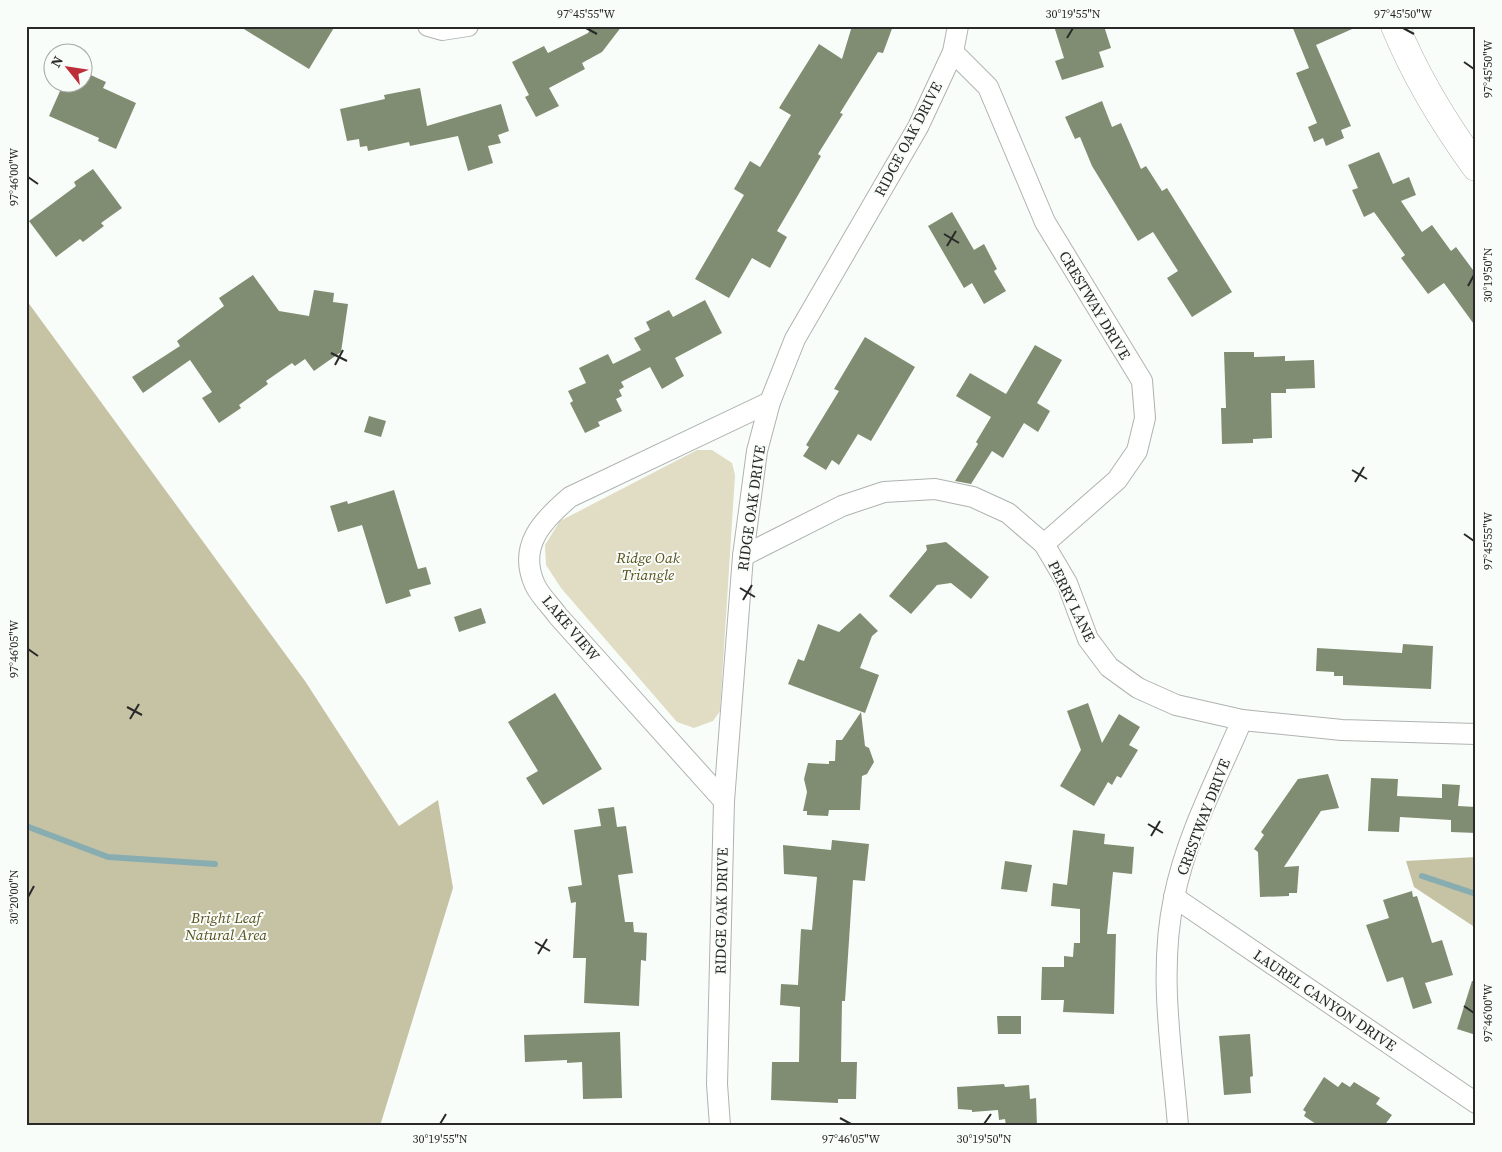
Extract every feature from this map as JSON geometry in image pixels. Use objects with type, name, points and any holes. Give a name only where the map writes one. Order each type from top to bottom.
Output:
[{"type":"street","points":[[428,26],[442,30],[468,26]]},
{"type":"street","name":"RIDGE OAK DRIVE","points":[[720,1126],[717,1084],[724,800],[742,556],[757,451],[770,402],[795,339],[918,127],[953,52],[958,26]]},
{"type":"street","points":[[1396,26],[1412,66],[1443,119],[1476,167]]},
{"type":"street","name":"CRESTWAY DRIVE","points":[[953,52],[988,87],[1044,222],[1142,382],[1145,418],[1137,450],[1117,480],[1044,544]]},
{"type":"street","name":"LAKE VIEW","points":[[724,800],[558,616],[535,585],[531,564],[531,540],[548,515],[570,497],[770,402]]},
{"type":"street","name":"PERRY LANE","points":[[742,556],[842,506],[884,492],[934,489],[973,497],[1008,513],[1044,544],[1067,582],[1088,638],[1109,667],[1138,688],[1176,704],[1242,720],[1342,730],[1476,734]]},
{"type":"street","name":"CRESTWAY DRIVE","points":[[1178,1126],[1166,980],[1168,940],[1174,897],[1190,844],[1242,720]]},
{"type":"street","name":"LAUREL CANYON DRIVE","points":[[1174,897],[1476,1103]]},
{"type":"green space","name":"Bright Leaf Natural Area","points":[[27,301],[305,681],[399,826],[438,800],[453,888],[380,1126],[26,1126]]},
{"type":"green space","name":"Ridge Oak Triangle","points":[[697,450],[712,450],[732,463],[735,475],[720,711],[713,721],[694,728],[677,722],[561,588],[546,565],[545,545],[560,521]]},
{"type":"green space","points":[[1476,857],[1476,928],[1414,887],[1406,861]]},
{"type":"building","points":[[239,26],[335,26],[309,69]]},
{"type":"building","points":[[593,26],[622,26],[602,52],[582,63],[585,69],[549,88],[559,106],[536,117],[525,97],[529,95],[512,62],[544,46],[548,53],[588,33]]},
{"type":"building","points":[[852,26],[893,26],[883,53],[878,52],[840,113],[843,114],[818,154],[821,156],[777,231],[787,237],[770,268],[752,258],[729,298],[695,279],[744,195],[734,189],[750,161],[760,167],[791,115],[779,108],[819,44],[842,59]]},
{"type":"building","points":[[1054,26],[1104,26],[1111,48],[1099,52],[1104,67],[1062,80],[1055,61],[1064,58]]},
{"type":"building","points":[[1292,26],[1359,26],[1316,45],[1351,126],[1341,130],[1344,138],[1326,146],[1323,138],[1314,142],[1308,127],[1317,123],[1296,73],[1309,68]]},
{"type":"building","points":[[92,76],[106,82],[103,88],[136,103],[116,149],[98,141],[99,138],[49,116],[60,92],[92,92]]},
{"type":"building","points":[[420,88],[427,126],[501,104],[509,131],[498,135],[501,143],[488,146],[493,163],[468,171],[458,136],[410,146],[409,142],[368,151],[367,146],[360,147],[359,139],[347,141],[340,109],[385,99],[384,95]]},
{"type":"building","points":[[1102,101],[1112,127],[1121,123],[1141,169],[1146,166],[1162,191],[1167,188],[1232,292],[1192,317],[1167,278],[1178,271],[1153,232],[1138,241],[1092,166],[1080,137],[1075,139],[1065,117]]},
{"type":"building","points":[[1379,152],[1393,184],[1409,177],[1416,195],[1401,201],[1422,232],[1432,225],[1451,251],[1456,247],[1476,274],[1476,327],[1444,283],[1428,294],[1401,258],[1405,255],[1374,212],[1364,217],[1352,190],[1358,188],[1348,165]]},
{"type":"building","points":[[93,169],[122,208],[101,223],[104,226],[83,242],[80,239],[56,257],[29,221],[76,186],[74,182]]},
{"type":"building","points":[[952,212],[974,250],[984,244],[997,269],[994,271],[1006,291],[984,304],[972,283],[964,288],[928,226]]},
{"type":"building","points":[[253,275],[279,311],[309,316],[314,290],[334,293],[333,302],[348,304],[341,352],[314,371],[305,359],[295,366],[292,363],[266,381],[268,384],[239,405],[241,408],[219,423],[202,398],[212,392],[190,360],[143,393],[132,377],[180,346],[177,341],[224,306],[219,298]]},
{"type":"building","points":[[705,300],[722,333],[675,358],[684,376],[662,389],[650,367],[621,382],[624,387],[619,390],[622,396],[616,399],[622,411],[598,422],[600,426],[585,433],[570,403],[573,401],[568,391],[586,383],[579,368],[608,354],[613,364],[641,350],[634,338],[650,330],[646,322],[669,310],[673,317]]},
{"type":"building","points":[[865,337],[915,367],[871,441],[858,434],[839,465],[832,460],[826,470],[803,456],[809,447],[806,445],[839,391],[834,389]]},
{"type":"building","points":[[1035,345],[1062,360],[1037,403],[1050,411],[1038,432],[1024,423],[1003,458],[992,451],[971,484],[955,481],[978,444],[976,442],[991,417],[956,396],[970,373],[1006,394]]},
{"type":"building","points":[[1224,352],[1254,352],[1254,357],[1285,356],[1285,361],[1314,360],[1315,388],[1286,389],[1286,393],[1271,393],[1272,438],[1253,439],[1253,443],[1222,444],[1221,408],[1226,408]]},
{"type":"building","points":[[369,416],[386,421],[381,437],[364,432]]},
{"type":"building","points":[[394,490],[418,569],[426,567],[431,584],[409,590],[411,596],[386,604],[362,525],[338,532],[330,506],[347,501],[348,504]]},
{"type":"building","points":[[946,542],[989,577],[971,599],[951,583],[937,585],[911,614],[889,596],[927,550],[926,545]]},
{"type":"building","points":[[481,608],[486,623],[459,632],[454,617]]},
{"type":"building","points":[[860,613],[878,631],[872,636],[860,668],[879,675],[865,713],[788,684],[798,659],[804,661],[818,624],[839,632]]},
{"type":"building","points":[[1403,644],[1433,646],[1431,689],[1343,685],[1343,676],[1334,676],[1334,672],[1316,671],[1317,648],[1402,653]]},
{"type":"building","points":[[555,693],[602,769],[543,805],[526,778],[538,771],[508,722]]},
{"type":"building","points":[[1088,703],[1102,743],[1119,714],[1140,727],[1129,745],[1138,750],[1121,778],[1117,776],[1112,785],[1108,782],[1094,806],[1060,786],[1081,750],[1067,711]]},
{"type":"building","points":[[861,712],[865,746],[869,748],[874,762],[867,774],[862,776],[860,810],[829,810],[828,816],[807,815],[807,811],[803,811],[807,792],[804,779],[808,763],[829,764],[829,761],[835,761],[836,740],[842,740]]},
{"type":"building","points":[[1328,774],[1339,808],[1321,811],[1284,867],[1299,866],[1297,893],[1289,893],[1289,896],[1260,897],[1258,852],[1254,849],[1264,835],[1261,832],[1298,779]]},
{"type":"building","points":[[1371,778],[1398,779],[1397,796],[1442,798],[1442,784],[1460,785],[1458,806],[1476,807],[1476,833],[1451,832],[1451,820],[1400,817],[1399,832],[1368,831]]},
{"type":"building","points":[[614,807],[617,827],[626,826],[633,873],[618,875],[625,922],[633,922],[634,932],[647,933],[646,961],[641,960],[639,1006],[584,1003],[586,958],[573,958],[576,902],[571,903],[568,887],[582,885],[574,830],[601,826],[598,809]]},
{"type":"building","points":[[1073,830],[1105,834],[1104,844],[1134,847],[1132,874],[1113,872],[1107,934],[1116,934],[1114,1014],[1063,1012],[1064,1000],[1041,1000],[1042,967],[1064,967],[1064,956],[1073,957],[1074,943],[1080,943],[1080,909],[1051,906],[1053,883],[1067,885]]},
{"type":"building","points":[[832,840],[869,844],[865,881],[853,880],[845,1001],[842,1001],[841,1062],[857,1062],[856,1099],[838,1099],[838,1103],[771,1100],[772,1062],[799,1062],[800,1007],[780,1005],[781,984],[798,985],[801,929],[812,930],[817,877],[784,874],[783,845],[831,850]]},
{"type":"building","points":[[1005,861],[1032,865],[1027,892],[1001,889]]},
{"type":"building","points":[[1412,891],[1413,897],[1417,896],[1432,943],[1442,940],[1453,975],[1425,983],[1432,1003],[1413,1009],[1403,977],[1387,982],[1366,925],[1389,918],[1383,900]]},
{"type":"building","points":[[1472,981],[1476,981],[1476,1035],[1457,1029]]},
{"type":"building","points":[[997,1016],[1021,1016],[1021,1034],[998,1034]]},
{"type":"building","points":[[620,1032],[622,1098],[583,1099],[582,1062],[567,1063],[567,1060],[525,1062],[524,1035]]},
{"type":"building","points":[[1250,1034],[1253,1076],[1250,1077],[1251,1093],[1224,1095],[1219,1036]]},
{"type":"building","points":[[1324,1077],[1338,1087],[1342,1082],[1350,1087],[1354,1082],[1380,1098],[1376,1104],[1392,1115],[1384,1126],[1319,1126],[1304,1116],[1306,1112],[1303,1110]]},
{"type":"building","points":[[1004,1084],[1005,1087],[1029,1085],[1030,1099],[1036,1098],[1037,1126],[1006,1126],[1005,1119],[999,1120],[998,1110],[972,1112],[972,1110],[958,1109],[957,1087]]},
{"type":"waterway","points":[[26,826],[108,857],[215,864]]},
{"type":"waterway","points":[[1422,876],[1476,894]]}]
